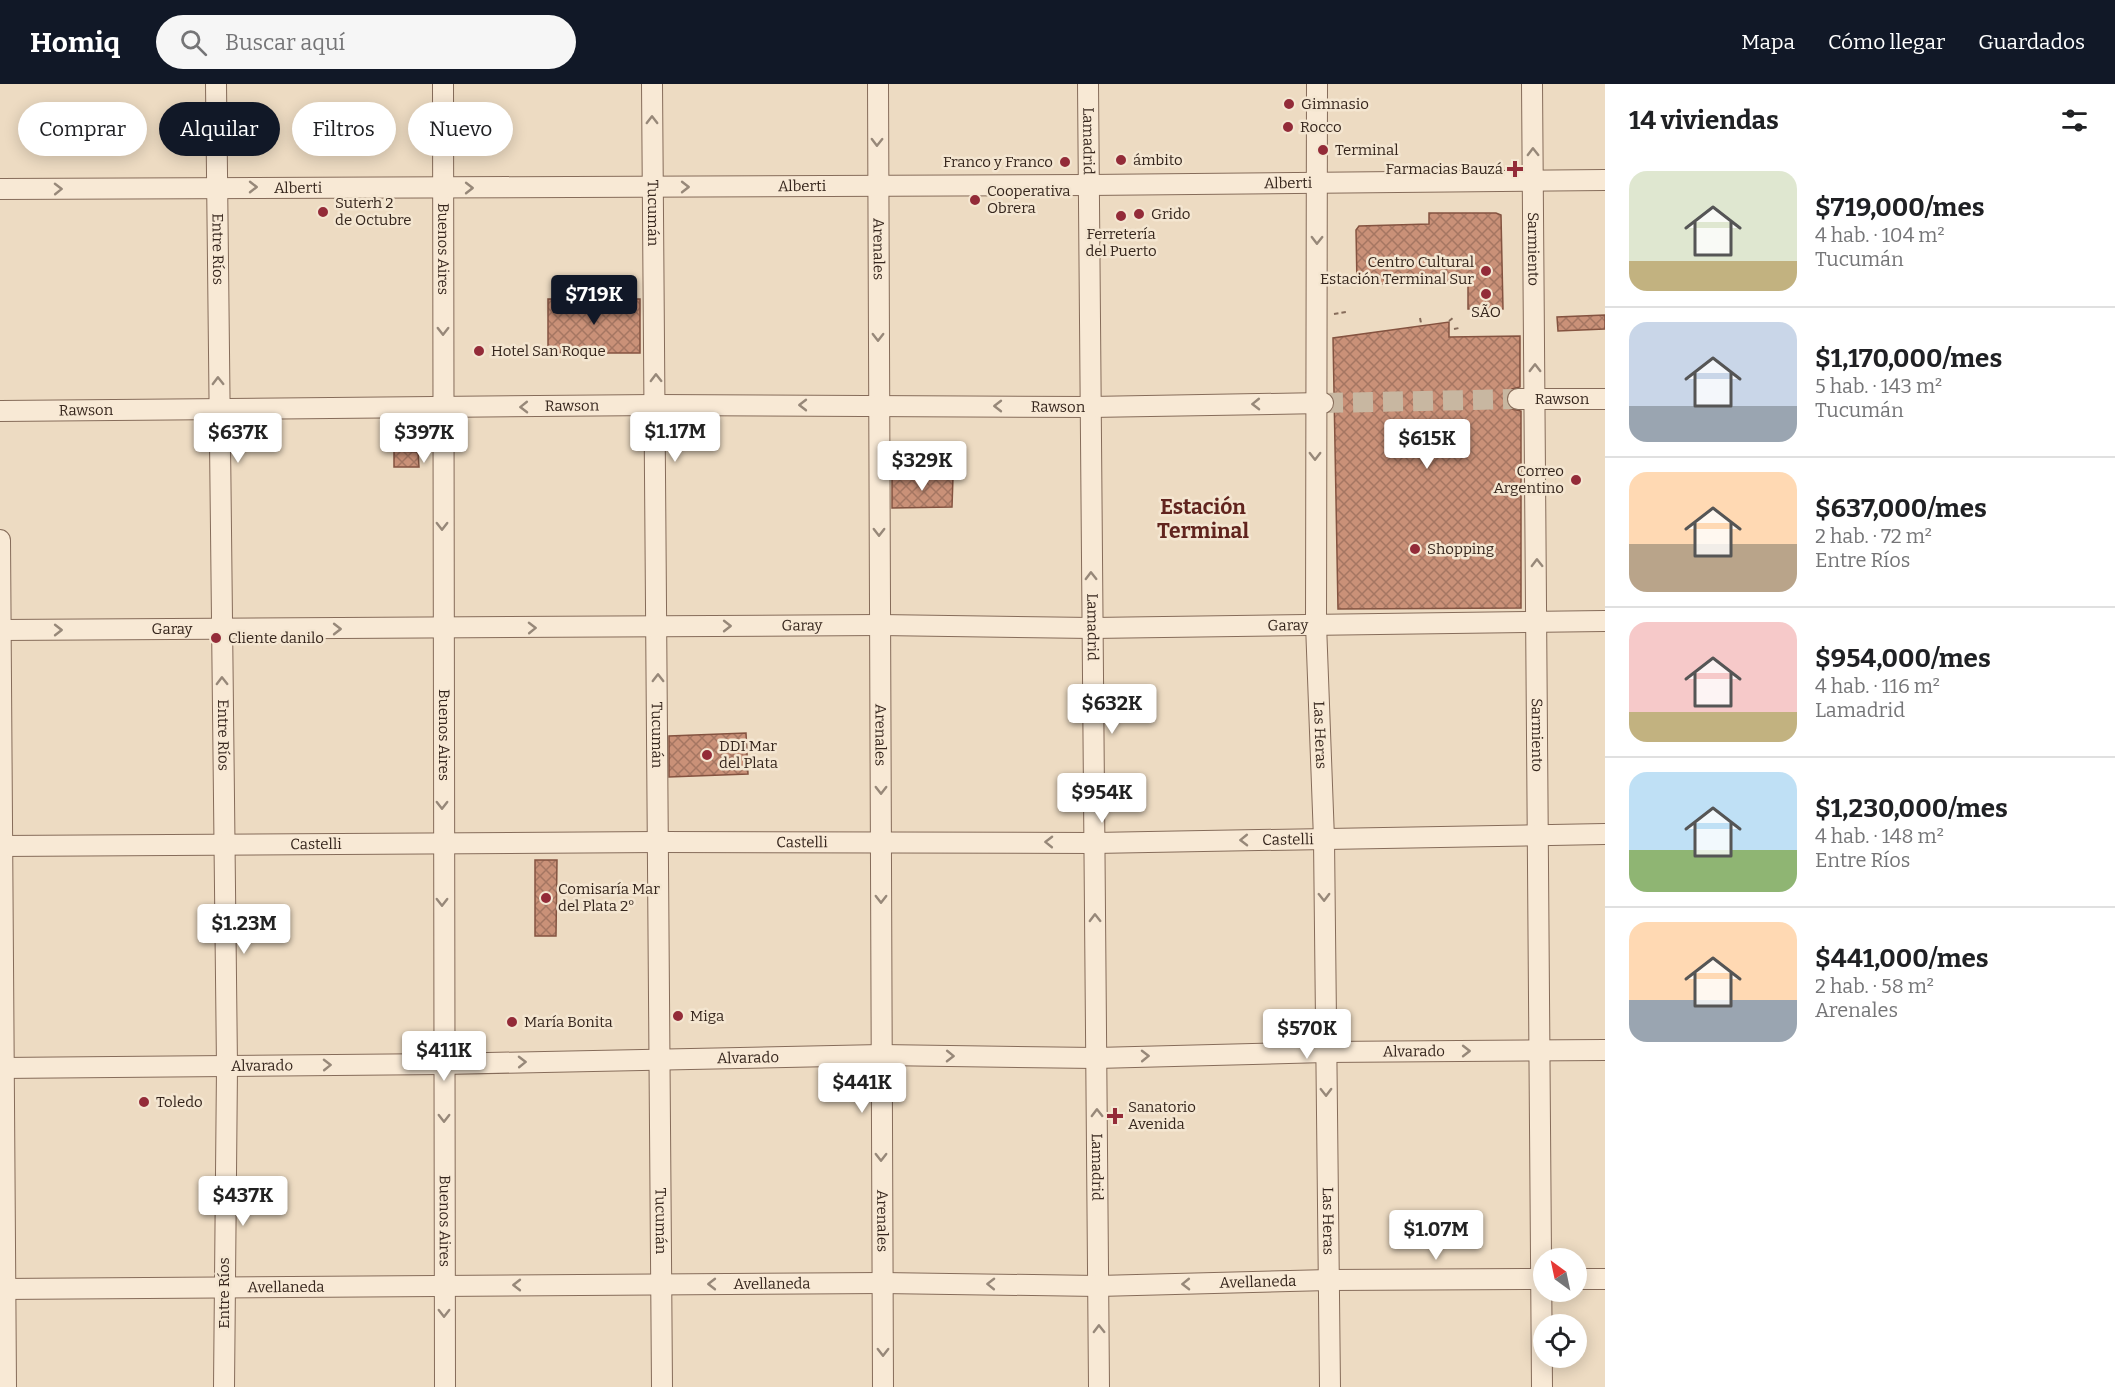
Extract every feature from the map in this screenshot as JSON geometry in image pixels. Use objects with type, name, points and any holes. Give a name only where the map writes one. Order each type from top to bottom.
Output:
[{"type":"street","name":"Entre Ríos","points":[[216,84],[215,187],[227,1067],[225,1387]]},
{"type":"street","name":"Buenos Aires","points":[[443,84],[442,843],[445,1387]]},
{"type":"street","name":"Tucumán","points":[[652,84],[658,626],[662,1387]]},
{"type":"street","name":"Arenales","points":[[878,84],[883,1387]]},
{"type":"street","name":"Lamadrid","points":[[1088,84],[1099,1387]]},
{"type":"street","name":"Las Heras","points":[[1317,84],[1319,403],[1316,624],[1324,839],[1330,1387]]},
{"type":"street","name":"Sarmiento","points":[[1532,84],[1533,181],[1527,399],[1538,622],[1542,1248]]},
{"type":"street","name":"Alberti","points":[[0,189],[1088,185],[1605,180]]},
{"type":"street","name":"Rawson","points":[[1527,399],[1605,399]]},
{"type":"street","name":"Rawson","points":[[0,411],[656,405],[1090,407],[1319,403]]},
{"type":"street","points":[[0,540],[3,1289],[6,1387]]},
{"type":"street","name":"Garay","points":[[0,630],[880,625],[1092,628],[1605,621]]},
{"type":"street","name":"Castelli","points":[[2,846],[881,841],[1094,843],[1605,834]]},
{"type":"street","name":"Alvarado","points":[[2,1068],[443,1064],[881,1055],[1096,1058],[1326,1052],[1605,1050]]},
{"type":"street","points":[[1587,1279],[1605,1279]]},
{"type":"street","name":"Avellaneda","points":[[3,1289],[882,1283],[1098,1286],[1329,1280],[1533,1280]]},
{"type":"street","name":"Sarmiento","points":[[1542,1302],[1542,1387]]},
{"type":"path","points":[[1333,314],[1346,312]]},
{"type":"path","points":[[1449,321],[1454,317]]},
{"type":"path","points":[[1420,318],[1421,324]]},
{"type":"path","points":[[1454,329],[1460,328]]},
{"type":"building","points":[[1429,213],[1496,213],[1501,215],[1503,309],[1468,309],[1468,284],[1357,284],[1356,230],[1359,226],[1429,224]]},
{"type":"building","points":[[548,299],[640,299],[640,353],[548,353]]},
{"type":"building","points":[[1605,315],[1605,329],[1558,331],[1557,317]]},
{"type":"building","points":[[1449,322],[1449,337],[1520,336],[1520,387],[1512,389],[1506,400],[1512,409],[1521,411],[1521,608],[1338,609],[1333,338]]},
{"type":"building","points":[[394,451],[418,452],[419,467],[394,467]]},
{"type":"building","points":[[892,476],[953,477],[952,507],[892,508]]},
{"type":"building","name":"DDI Mar del Plata","points":[[746,733],[748,774],[669,777],[669,736]]},
{"type":"building","name":"Comisaría Mar del Plata 2°","points":[[535,860],[557,860],[556,936],[535,936]]},
{"type":"tunnel","points":[[1323,403],[1518,399]]},
{"type":"place","name":"Gimnasio","points":[[1289,104]]},
{"type":"place","name":"Rocco","points":[[1288,127]]},
{"type":"place","name":"Terminal","points":[[1323,150]]},
{"type":"place","name":"ámbito","points":[[1121,160]]},
{"type":"place","name":"Franco y Franco","points":[[1065,162]]},
{"type":"place","name":"Farmacias Bauzá","points":[[1515,169]]},
{"type":"place","name":"Cooperativa Obrera","points":[[975,200]]},
{"type":"place","name":"Suterh 2 de Octubre","points":[[323,212]]},
{"type":"place","name":"Grido","points":[[1139,214]]},
{"type":"place","name":"Ferretería del Puerto","points":[[1121,216]]},
{"type":"place","name":"Centro Cultural Estación Terminal Sur","points":[[1486,271]]},
{"type":"place","name":"SÃO","points":[[1486,294]]},
{"type":"place","name":"Hotel San Roque","points":[[479,351]]},
{"type":"place","name":"Correo Argentino","points":[[1576,480]]},
{"type":"place","name":"Shopping","points":[[1415,549]]},
{"type":"place","name":"Cliente danilo","points":[[216,638]]},
{"type":"place","name":"DDI Mar del Plata","points":[[707,755]]},
{"type":"place","name":"Comisaría Mar del Plata 2°","points":[[546,898]]},
{"type":"place","name":"Miga","points":[[678,1016]]},
{"type":"place","name":"María Bonita","points":[[512,1022]]},
{"type":"place","name":"Toledo","points":[[144,1102]]},
{"type":"place","name":"Sanatorio Avenida","points":[[1115,1116]]},
{"type":"district","name":"Estación Terminal","points":[[1203,519]]}]
